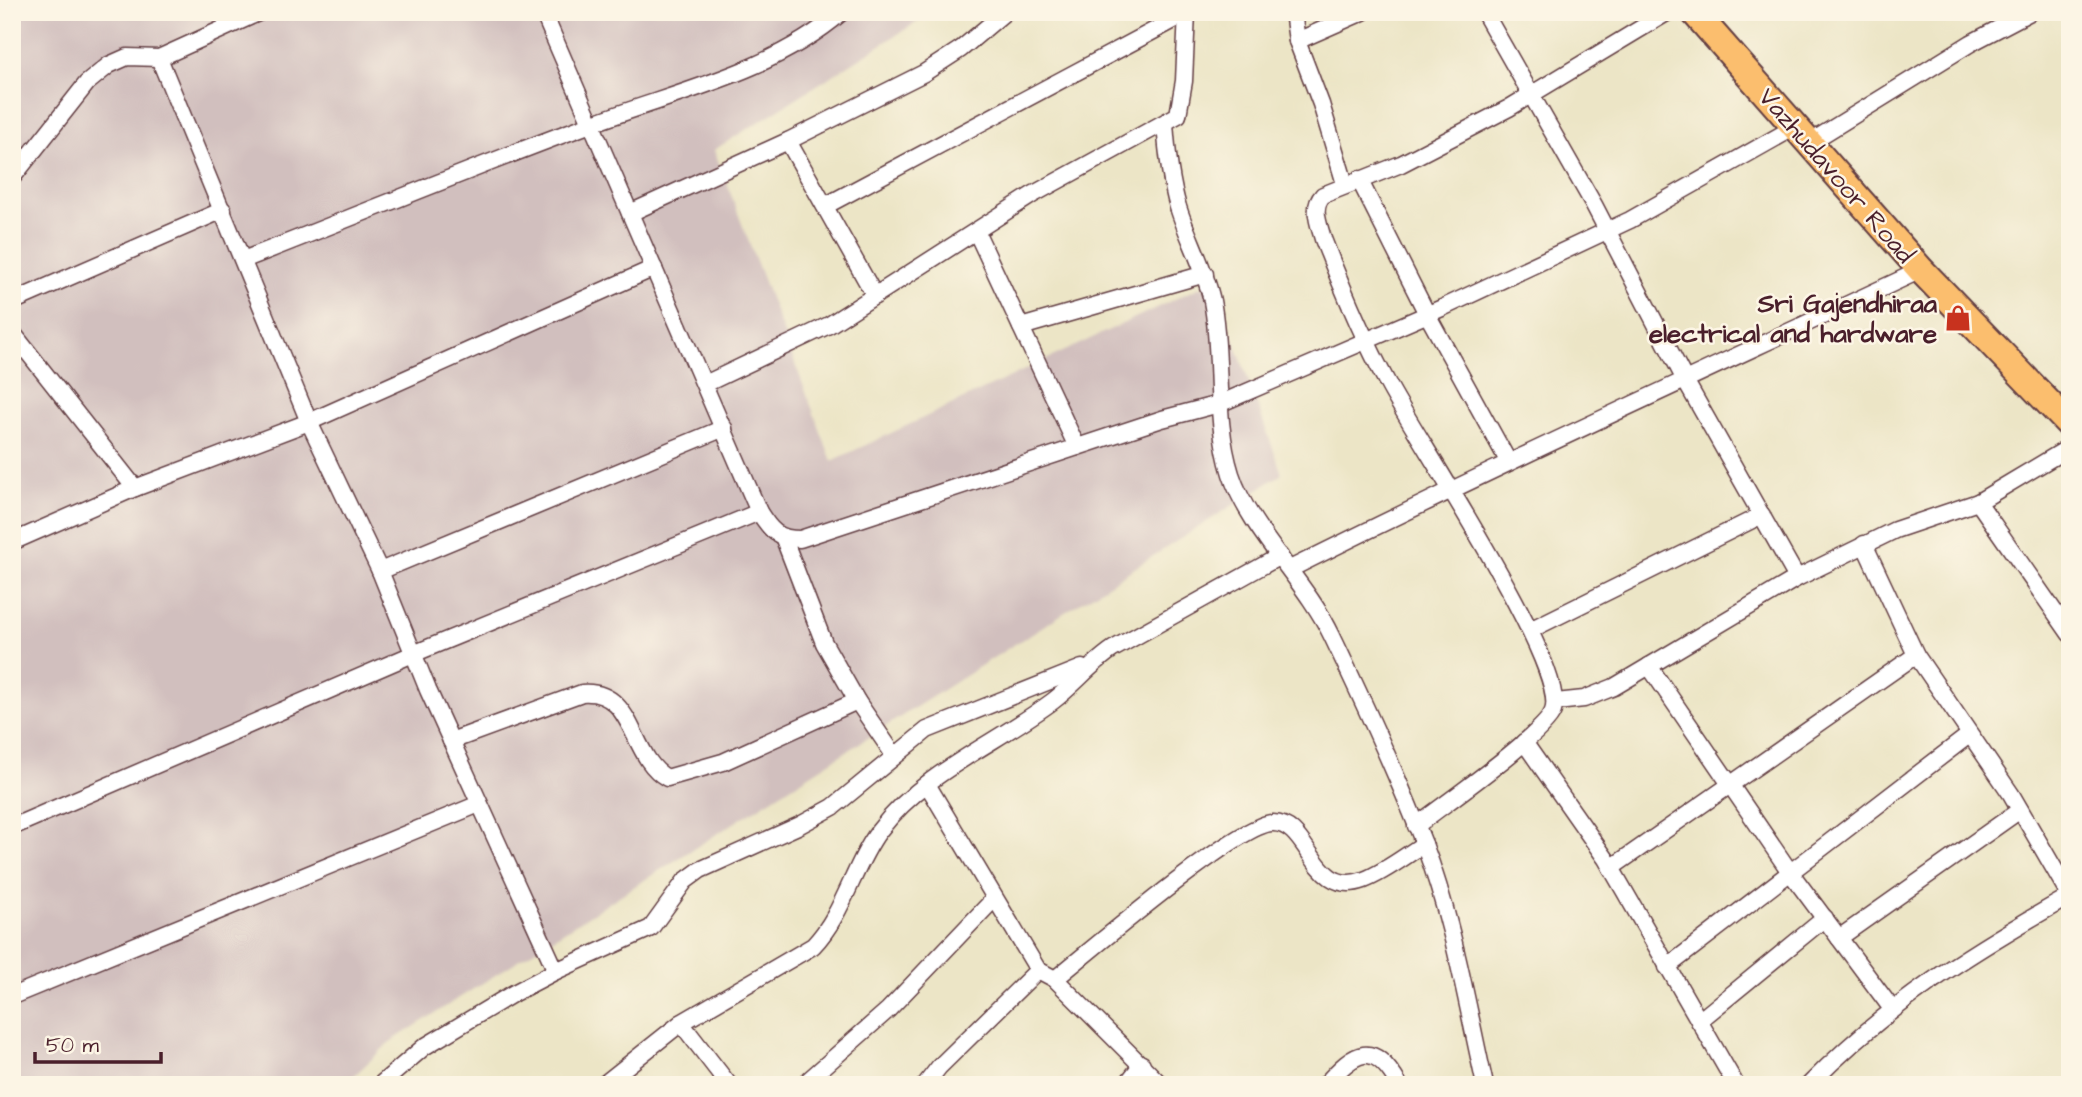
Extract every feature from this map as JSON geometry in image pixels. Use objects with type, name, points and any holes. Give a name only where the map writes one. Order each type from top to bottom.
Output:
[{"type":"main road","name":"Vazhudavoor Road","points":[[1694,12],[1921,270],[2070,425]]},
{"type":"street","points":[[12,178],[86,83],[109,65],[127,57],[159,58],[260,12]]},
{"type":"street","points":[[543,12],[759,512],[770,530],[784,539],[800,539],[1162,419],[1219,404],[1427,314],[1606,232],[1802,135],[2030,12]]},
{"type":"street","points":[[243,260],[591,124],[759,65],[792,48],[842,12]]},
{"type":"street","points":[[630,213],[788,141],[935,67],[1005,12]]},
{"type":"street","points":[[1293,12],[1297,41],[1352,181],[1508,461]]},
{"type":"street","points":[[1297,41],[1363,12]]},
{"type":"street","points":[[1484,12],[1686,382],[1797,578]]},
{"type":"street","points":[[1416,826],[1524,742],[1552,716],[1556,702],[1553,687],[1530,630],[1387,383],[1331,259],[1317,217],[1318,201],[1323,195],[1352,181],[1401,164],[1531,96],[1668,12]]},
{"type":"street","points":[[825,206],[1187,13]]},
{"type":"street","points":[[705,384],[793,345],[1032,195],[1178,115],[1182,103],[1187,13]]},
{"type":"street","points":[[159,58],[309,422],[380,571],[451,741],[556,971]]},
{"type":"street","points":[[1166,123],[1168,164],[1178,207],[1205,274],[1212,303],[1219,404],[1232,476],[1285,562],[1312,598],[1424,844],[1440,895],[1485,1085]]},
{"type":"street","points":[[788,141],[875,296]]},
{"type":"street","points":[[12,302],[222,210]]},
{"type":"street","points":[[976,231],[1077,447]]},
{"type":"street","points":[[12,542],[135,488],[309,422],[654,268]]},
{"type":"street","points":[[380,1085],[424,1047],[556,971],[651,928],[685,881],[700,870],[800,825],[833,807],[927,730],[1091,664],[1285,562],[1686,382],[1921,270]]},
{"type":"street","points":[[1021,327],[1205,274]]},
{"type":"street","points":[[12,332],[135,488]]},
{"type":"street","points":[[380,571],[724,428]]},
{"type":"street","points":[[1556,702],[1597,694],[1797,578],[1864,544],[1978,502],[2070,447]]},
{"type":"street","points":[[1978,502],[2070,634]]},
{"type":"street","points":[[12,827],[414,654],[759,512]]},
{"type":"street","points":[[1530,630],[1762,515]]},
{"type":"street","points":[[784,539],[824,643],[856,701],[894,755]]},
{"type":"street","points":[[1809,1085],[1920,987],[2070,896],[2020,810],[1916,655],[1864,544]]},
{"type":"street","points":[[1611,869],[1916,655]]},
{"type":"street","points":[[603,1085],[681,1023],[813,946],[828,929],[878,832],[927,784],[952,764],[1055,699],[1091,664]]},
{"type":"street","points":[[1649,666],[1790,872],[1892,1009]]},
{"type":"street","points":[[451,741],[582,693],[596,692],[616,703],[627,717],[649,763],[667,778],[723,762],[856,701]]},
{"type":"street","points":[[1667,967],[1969,735]]},
{"type":"street","points":[[1524,742],[1611,869],[1736,1085]]},
{"type":"street","points":[[927,784],[1038,970],[1055,979],[1161,1085]]},
{"type":"street","points":[[12,996],[479,804]]},
{"type":"street","points":[[1839,938],[2020,810]]},
{"type":"street","points":[[1055,979],[1199,865],[1251,830],[1269,823],[1280,824],[1295,836],[1324,874],[1341,883],[1363,881],[1424,844]]},
{"type":"street","points":[[803,1085],[888,1010],[995,899]]},
{"type":"street","points":[[1699,1021],[1825,918]]},
{"type":"street","points":[[925,1085],[939,1066],[1038,970]]},
{"type":"street","points":[[681,1023],[729,1085]]},
{"type":"street","points":[[1325,1085],[1356,1055],[1372,1054],[1387,1063],[1399,1085]]},
{"type":"street","points":[[1126,1085],[1142,1064]]},
{"type":"shaded area","points":[[12,12],[933,12],[714,150],[832,461],[1213,281],[1282,474],[390,1042],[344,1085],[12,1085]]},
{"type":"place","name":"Sri Gajendhiraa electrical and hardware","points":[[1958,318]]}]
